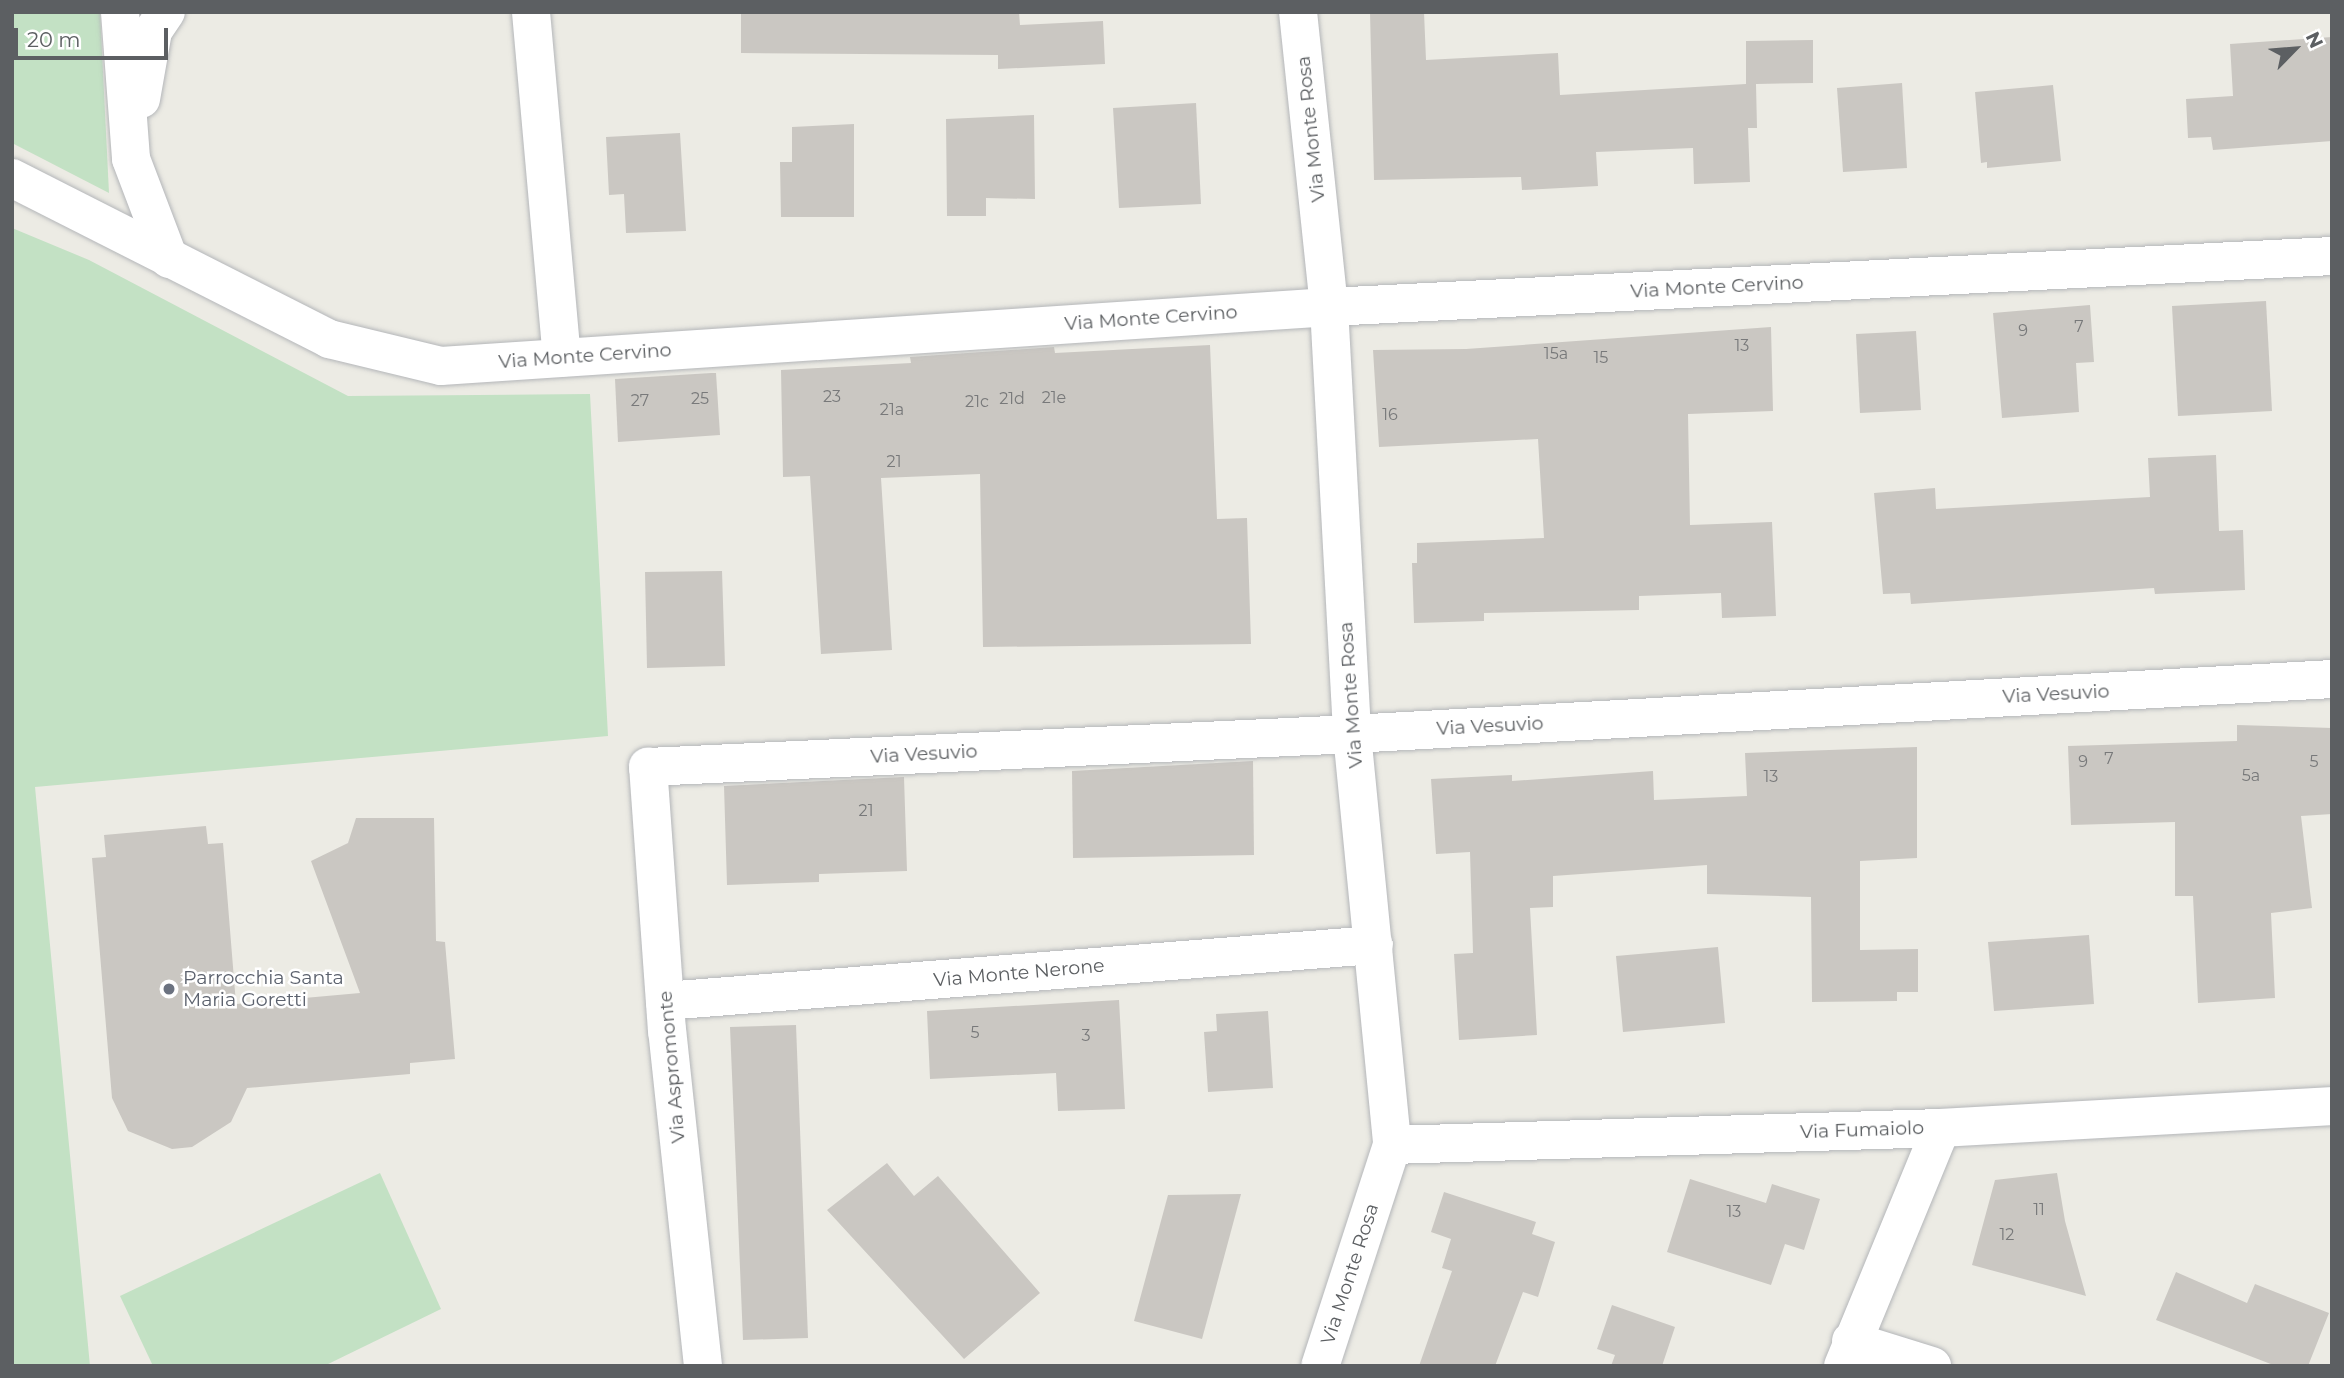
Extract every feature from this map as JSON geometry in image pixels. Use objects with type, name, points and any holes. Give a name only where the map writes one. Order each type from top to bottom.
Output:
[{"type":"street","points":[[120,12],[131,159],[169,259]]},
{"type":"street","points":[[131,159],[153,31],[166,12]]},
{"type":"street","points":[[531,12],[562,358]]},
{"type":"street","name":"Via Monte Rosa","points":[[1298,12],[1329,307],[1352,734],[1392,1145],[1320,1366]]},
{"type":"street","name":"Via Monte Cervino","points":[[12,178],[329,339],[441,366],[1329,307],[2332,256]]},
{"type":"street","name":"Via Vesuvio","points":[[648,767],[1352,734],[2332,679]]},
{"type":"street","name":"Via Aspromonte","points":[[648,767],[665,1001],[703,1366]]},
{"type":"street","name":"Via Monte Nerone","points":[[665,1001],[1374,945]]},
{"type":"street","name":"Via Fumaiolo","points":[[1392,1145],[1941,1128],[2332,1106]]},
{"type":"street","points":[[1932,1366],[1847,1353],[1941,1128]]},
{"type":"green space","points":[[12,12],[100,12],[109,193],[12,143]]},
{"type":"green space","points":[[12,228],[89,260],[348,396],[590,394],[608,736],[35,787],[90,1366],[12,1366]]},
{"type":"green space","points":[[380,1173],[441,1309],[324,1366],[153,1366],[120,1296]]},
{"type":"building","points":[[741,12],[1019,12],[1020,25],[1103,21],[1105,64],[998,69],[998,55],[741,53]]},
{"type":"building","points":[[1370,12],[1424,12],[1426,60],[1558,53],[1560,95],[1746,84],[1746,41],[1813,40],[1813,83],[1756,84],[1757,128],[1748,128],[1750,182],[1694,184],[1693,148],[1596,152],[1598,186],[1522,190],[1521,177],[1374,180]]},
{"type":"building","points":[[2332,37],[2332,141],[2213,150],[2211,137],[2188,138],[2186,99],[2233,96],[2230,44]]},
{"type":"building","points":[[1902,83],[1907,168],[1843,172],[1837,88]]},
{"type":"building","points":[[2053,85],[2061,161],[1987,168],[1987,162],[1981,163],[1975,92]]},
{"type":"building","points":[[1196,103],[1201,204],[1119,208],[1113,108]]},
{"type":"building","points":[[1034,115],[1035,199],[986,198],[986,216],[947,216],[946,119]]},
{"type":"building","points":[[854,124],[854,217],[781,217],[780,162],[792,162],[792,127]]},
{"type":"building","points":[[680,133],[686,231],[626,233],[624,194],[609,195],[606,137]]},
{"type":"building","points":[[2266,301],[2272,411],[2178,416],[2172,306]]},
{"type":"building","points":[[2090,305],[2094,362],[2076,363],[2079,412],[2002,418],[1993,313]]},
{"type":"building","points":[[1771,327],[1773,411],[1688,414],[1690,525],[1772,522],[1776,616],[1722,618],[1721,593],[1639,596],[1639,610],[1484,613],[1484,621],[1414,623],[1412,563],[1417,563],[1417,543],[1544,538],[1538,439],[1379,447],[1373,350],[1466,349]]},
{"type":"building","points":[[1916,331],[1921,410],[1860,413],[1856,334]]},
{"type":"building","points":[[1210,345],[1217,519],[1247,518],[1251,644],[983,647],[980,474],[881,478],[892,650],[821,654],[810,476],[783,477],[781,370],[911,363],[910,357],[1054,347],[1055,353]]},
{"type":"building","points":[[716,373],[720,435],[618,442],[615,379]]},
{"type":"building","points":[[2216,455],[2219,531],[2243,530],[2245,590],[2155,594],[2154,588],[1911,604],[1910,593],[1883,594],[1874,493],[1935,488],[1936,509],[2150,497],[2148,458]]},
{"type":"building","points":[[722,571],[725,666],[647,668],[645,572]]},
{"type":"building","points":[[2237,725],[2332,728],[2332,814],[2301,816],[2312,908],[2271,913],[2275,998],[2198,1003],[2193,896],[2175,896],[2175,822],[2071,825],[2068,746],[2237,741]]},
{"type":"building","points":[[1917,747],[1917,858],[1860,861],[1860,950],[1918,949],[1918,992],[1897,992],[1897,1001],[1812,1002],[1811,897],[1707,894],[1707,865],[1553,876],[1553,907],[1530,908],[1537,1035],[1459,1040],[1454,954],[1473,953],[1470,852],[1436,854],[1431,779],[1512,775],[1512,781],[1653,771],[1654,800],[1747,796],[1745,753]]},
{"type":"building","points":[[1253,761],[1254,855],[1073,858],[1072,771]]},
{"type":"building","points":[[904,777],[907,871],[819,874],[819,882],[727,885],[724,786]]},
{"type":"building","name":"Parrocchia Santa Maria Goretti","points":[[356,818],[434,818],[436,941],[445,942],[455,1059],[410,1063],[410,1074],[247,1088],[231,1122],[192,1147],[172,1149],[128,1131],[112,1098],[92,858],[106,857],[104,835],[206,826],[208,844],[223,843],[236,1004],[360,993],[311,861],[348,843]]},
{"type":"building","points":[[2089,935],[2094,1004],[1994,1011],[1988,942]]},
{"type":"building","points":[[1718,947],[1725,1023],[1623,1032],[1616,956]]},
{"type":"building","points":[[1119,1000],[1125,1109],[1058,1111],[1056,1073],[930,1079],[927,1011]]},
{"type":"building","points":[[1268,1011],[1273,1088],[1208,1092],[1204,1032],[1217,1031],[1216,1014]]},
{"type":"building","points":[[796,1025],[808,1338],[743,1340],[730,1027]]},
{"type":"building","points":[[887,1163],[914,1196],[938,1176],[1040,1293],[964,1359],[827,1210]]},
{"type":"building","points":[[2057,1173],[2065,1221],[2086,1296],[1972,1265],[1995,1180]]},
{"type":"building","points":[[1690,1179],[1766,1203],[1772,1184],[1820,1199],[1804,1250],[1785,1244],[1771,1285],[1667,1252]]},
{"type":"building","points":[[1444,1192],[1536,1222],[1532,1234],[1555,1242],[1538,1297],[1523,1292],[1495,1366],[1419,1366],[1452,1271],[1442,1268],[1451,1239],[1431,1232]]},
{"type":"building","points":[[1241,1194],[1202,1339],[1134,1321],[1168,1195]]},
{"type":"building","points":[[2176,1272],[2247,1303],[2255,1284],[2329,1313],[2308,1366],[2276,1366],[2156,1320]]},
{"type":"building","points":[[1612,1305],[1675,1327],[1662,1366],[1611,1366],[1615,1355],[1597,1349]]},
{"type":"place","name":"Parrocchia Santa Maria Goretti","points":[[169,989]]}]
